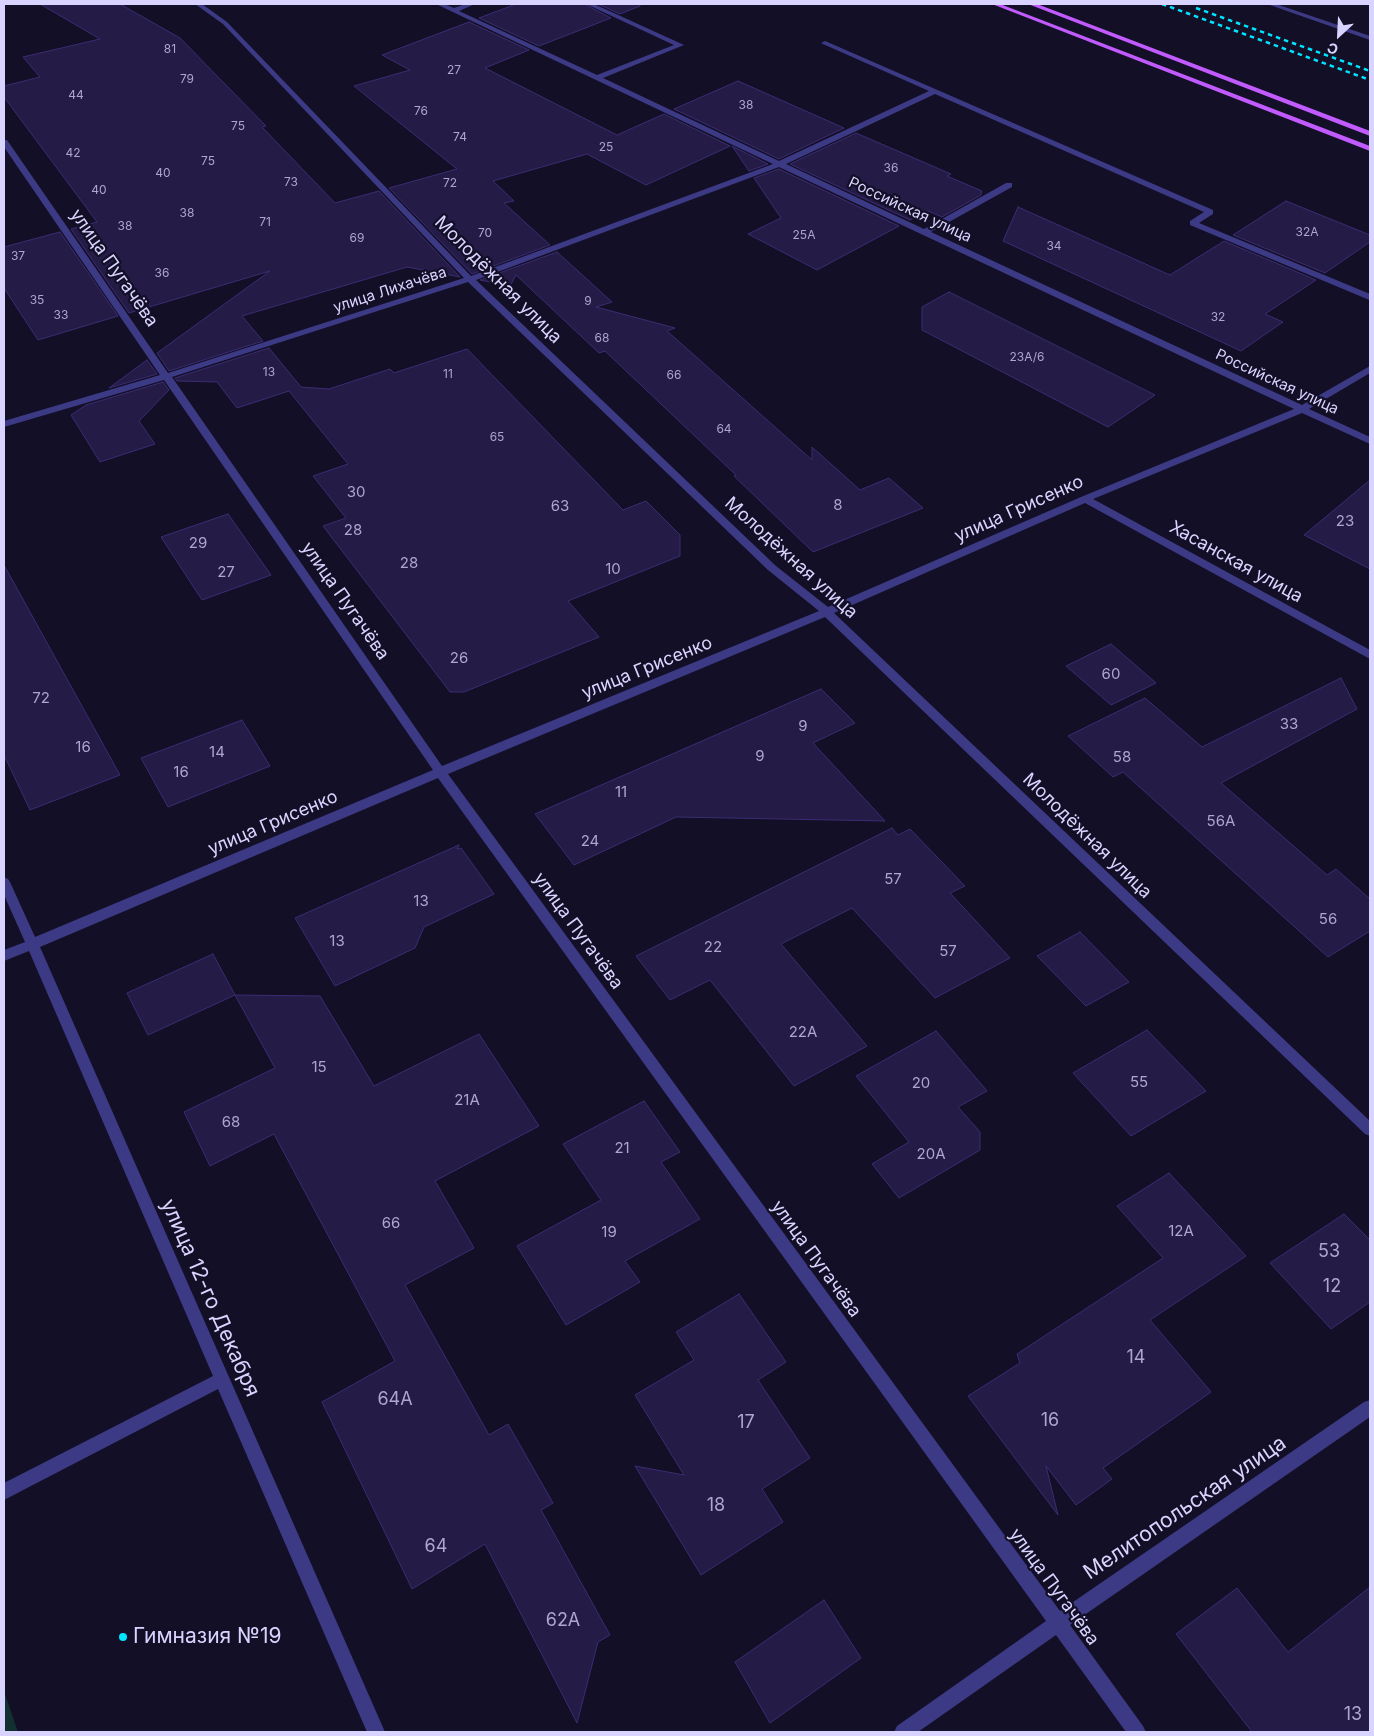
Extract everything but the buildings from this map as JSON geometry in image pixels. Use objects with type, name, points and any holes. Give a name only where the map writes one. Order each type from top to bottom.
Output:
[{"type":"main road","points":[[995,4],[1370,149]]},
{"type":"main road","points":[[1032,4],[1370,134]]},
{"type":"street","name":"Молодёжная улица","points":[[198,4],[225,23],[470,279],[772,568],[827,612],[1370,1130]]},
{"type":"street","name":"Российская улица","points":[[438,4],[1370,441]]},
{"type":"street","points":[[454,11],[472,4]]},
{"type":"street","points":[[589,4],[680,45],[596,78]]},
{"type":"street","points":[[1270,4],[1370,38]]},
{"type":"street","points":[[825,42],[1210,212],[1192,223],[1370,297]]},
{"type":"street","name":"улица Лихачёва","points":[[4,424],[167,376],[470,279],[779,164],[935,91]]},
{"type":"street","name":"улица Пугачёва","points":[[4,142],[440,772],[1137,1732]]},
{"type":"street","points":[[924,232],[1009,185]]},
{"type":"street","name":"улица Грисенко","points":[[4,956],[440,772],[827,612],[1084,500],[1302,409],[1370,369]]},
{"type":"street","name":"Хасанская улица","points":[[1084,500],[1370,655]]},
{"type":"street","name":"улица 12-го Декабря","points":[[4,882],[376,1732]]},
{"type":"street","points":[[4,1492],[222,1379]]},
{"type":"street","name":"Мелитопольская улица","points":[[904,1732],[1370,1408]]},
{"type":"green space","points":[[4,1691],[18,1732],[4,1732]]},
{"type":"railway","points":[[1162,4],[1370,80]]},
{"type":"railway","points":[[1196,8],[1370,71]]},
{"type":"place","name":"Гимназия №19","points":[[123,1637]]}]
